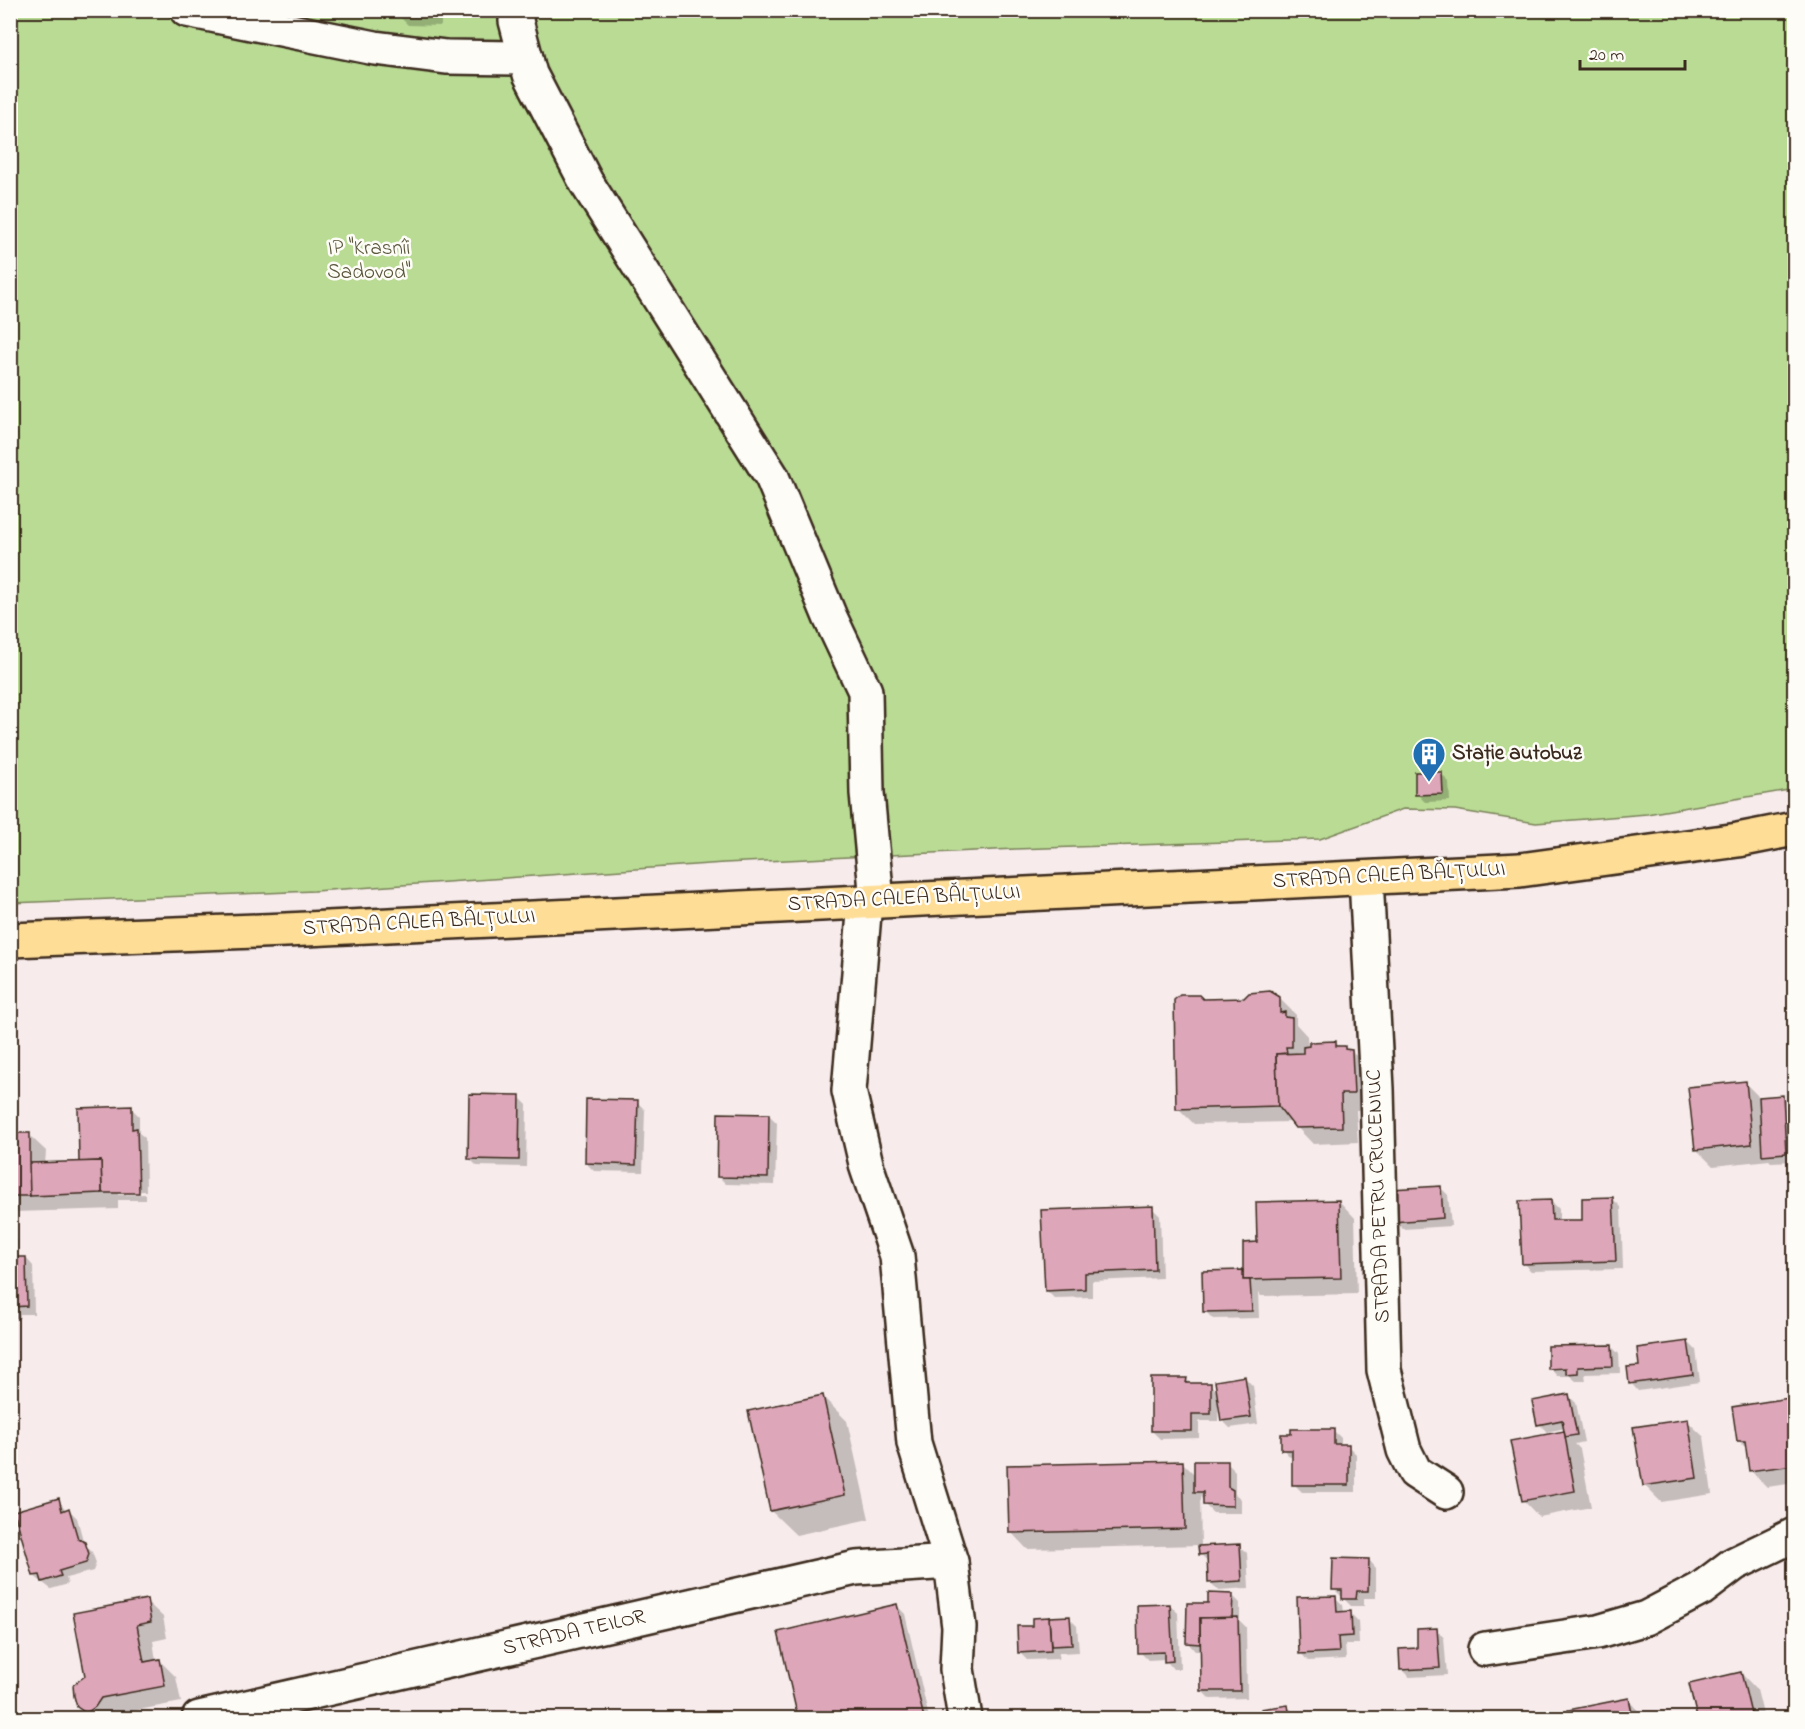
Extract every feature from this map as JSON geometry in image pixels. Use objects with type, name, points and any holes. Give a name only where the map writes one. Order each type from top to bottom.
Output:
[{"type":"main road","name":"STRADA CALEA BĂLȚULUI","points":[[10,940],[286,930],[1520,870],[1738,840],[1794,829]]},
{"type":"street","points":[[187,10],[375,48],[446,57],[526,58]]},
{"type":"street","points":[[517,10],[516,21],[530,74],[586,182],[772,477],[830,617],[866,691],[871,901],[849,1091],[867,1168],[897,1256],[914,1443],[951,1562],[959,1627],[957,1669],[965,1719]]},
{"type":"street","name":"STRADA PETRU CRUCENIUC","points":[[1366,878],[1377,1089],[1384,1370],[1404,1450],[1415,1472],[1446,1492]]},
{"type":"street","points":[[1485,1649],[1599,1632],[1646,1618],[1701,1589],[1734,1564],[1794,1535]]},
{"type":"street","name":"STRADA TEILOR","points":[[199,1719],[856,1568],[951,1562]]},
{"type":"green space","name":"IP \"Krasnîi Sadovod\"","points":[[10,11],[1794,11],[1794,789],[1647,814],[1536,823],[1455,810],[1403,809],[1320,839],[1015,849],[724,863],[314,891],[11,903]]},
{"type":"building","name":"Stație autobuz","points":[[1415,772],[1442,772],[1443,794],[1415,795]]},
{"type":"building","points":[[1270,991],[1280,997],[1280,1013],[1285,1012],[1285,1017],[1292,1018],[1292,1047],[1286,1047],[1287,1053],[1276,1054],[1278,1106],[1176,1109],[1174,1000],[1180,995],[1199,995],[1203,999],[1244,998],[1249,993]]},
{"type":"building","points":[[1336,1041],[1336,1046],[1345,1046],[1345,1049],[1352,1050],[1354,1094],[1341,1094],[1342,1127],[1295,1128],[1278,1106],[1276,1054],[1303,1053],[1303,1047],[1309,1046],[1309,1042]]},
{"type":"building","points":[[1746,1081],[1752,1144],[1695,1150],[1688,1087]]},
{"type":"building","points":[[469,1094],[520,1095],[519,1160],[468,1159]]},
{"type":"building","points":[[1783,1095],[1786,1153],[1762,1155],[1759,1097]]},
{"type":"building","points":[[586,1099],[638,1100],[636,1165],[585,1163]]},
{"type":"building","points":[[132,1106],[132,1129],[137,1128],[139,1193],[102,1193],[101,1161],[79,1162],[78,1108]]},
{"type":"building","points":[[718,1113],[769,1114],[768,1178],[717,1177]]},
{"type":"building","points":[[10,1133],[30,1133],[30,1196],[10,1196]]},
{"type":"building","points":[[101,1161],[102,1193],[30,1196],[29,1163]]},
{"type":"building","points":[[1441,1186],[1443,1218],[1393,1222],[1391,1189]]},
{"type":"building","points":[[1613,1197],[1616,1261],[1522,1264],[1519,1201],[1551,1200],[1552,1220],[1582,1220],[1582,1198]]},
{"type":"building","points":[[1339,1200],[1341,1278],[1243,1280],[1243,1243],[1257,1242],[1256,1202]]},
{"type":"building","points":[[1153,1206],[1155,1270],[1085,1273],[1085,1289],[1045,1291],[1041,1210]]},
{"type":"building","points":[[10,1240],[11,1257],[26,1257],[27,1306],[12,1307],[13,1310],[10,1310]]},
{"type":"building","points":[[1243,1270],[1243,1280],[1250,1280],[1252,1311],[1203,1312],[1202,1271]]},
{"type":"building","points":[[1688,1341],[1693,1375],[1629,1384],[1627,1367],[1639,1366],[1637,1348]]},
{"type":"building","points":[[1612,1345],[1613,1366],[1578,1367],[1578,1373],[1566,1374],[1566,1368],[1548,1369],[1548,1346]]},
{"type":"building","points":[[1245,1376],[1251,1417],[1221,1421],[1215,1381]]},
{"type":"building","points":[[1151,1378],[1187,1378],[1186,1383],[1211,1383],[1211,1414],[1192,1414],[1192,1431],[1151,1431]]},
{"type":"building","points":[[1569,1394],[1577,1435],[1565,1437],[1562,1420],[1537,1425],[1532,1401]]},
{"type":"building","points":[[823,1395],[845,1495],[770,1511],[748,1411]]},
{"type":"building","points":[[1789,1398],[1794,1438],[1794,1465],[1749,1471],[1745,1441],[1737,1441],[1732,1407]]},
{"type":"building","points":[[1688,1419],[1697,1478],[1643,1486],[1633,1427]]},
{"type":"building","points":[[1291,1429],[1334,1429],[1334,1444],[1349,1444],[1349,1485],[1292,1485],[1292,1450],[1281,1450],[1281,1434],[1291,1434]]},
{"type":"building","points":[[1564,1431],[1575,1491],[1522,1501],[1510,1441]]},
{"type":"building","points":[[1183,1461],[1185,1529],[1009,1533],[1007,1465]]},
{"type":"building","points":[[1194,1461],[1228,1461],[1228,1487],[1233,1490],[1233,1506],[1203,1505],[1203,1492],[1194,1492]]},
{"type":"building","points":[[59,1498],[62,1511],[69,1508],[78,1539],[85,1542],[89,1554],[86,1563],[59,1571],[61,1576],[42,1582],[40,1575],[33,1576],[14,1511]]},
{"type":"building","points":[[1240,1544],[1242,1581],[1208,1583],[1207,1554],[1199,1555],[1198,1546]]},
{"type":"building","points":[[1333,1558],[1369,1559],[1368,1591],[1357,1591],[1356,1599],[1342,1599],[1342,1590],[1332,1590]]},
{"type":"building","points":[[1208,1593],[1233,1594],[1232,1618],[1200,1618],[1200,1644],[1186,1643],[1187,1603],[1208,1603]]},
{"type":"building","points":[[1336,1596],[1337,1612],[1351,1611],[1352,1636],[1338,1637],[1339,1652],[1299,1654],[1297,1597]]},
{"type":"building","points":[[147,1599],[151,1622],[137,1625],[144,1662],[160,1659],[165,1686],[101,1698],[95,1707],[86,1713],[77,1707],[74,1696],[73,1685],[85,1676],[73,1613]]},
{"type":"building","points":[[897,1604],[924,1718],[798,1718],[778,1632]]},
{"type":"building","points":[[1170,1604],[1173,1661],[1164,1662],[1164,1652],[1138,1653],[1137,1605]]},
{"type":"building","points":[[1070,1616],[1072,1645],[1051,1646],[1049,1617]]},
{"type":"building","points":[[1049,1617],[1051,1651],[1018,1653],[1017,1626],[1032,1626],[1032,1618]]},
{"type":"building","points":[[1238,1617],[1240,1691],[1201,1691],[1200,1618]]},
{"type":"building","points":[[1437,1628],[1440,1668],[1400,1670],[1399,1649],[1417,1648],[1417,1629]]},
{"type":"building","points":[[1741,1672],[1752,1718],[1697,1718],[1689,1684]]},
{"type":"building","points":[[1629,1698],[1633,1718],[1570,1718],[1568,1710]]},
{"type":"building","points":[[1288,1705],[1290,1718],[1262,1718],[1261,1709]]},
{"type":"place","name":"Stație autobuz","points":[[1429,783]]}]
